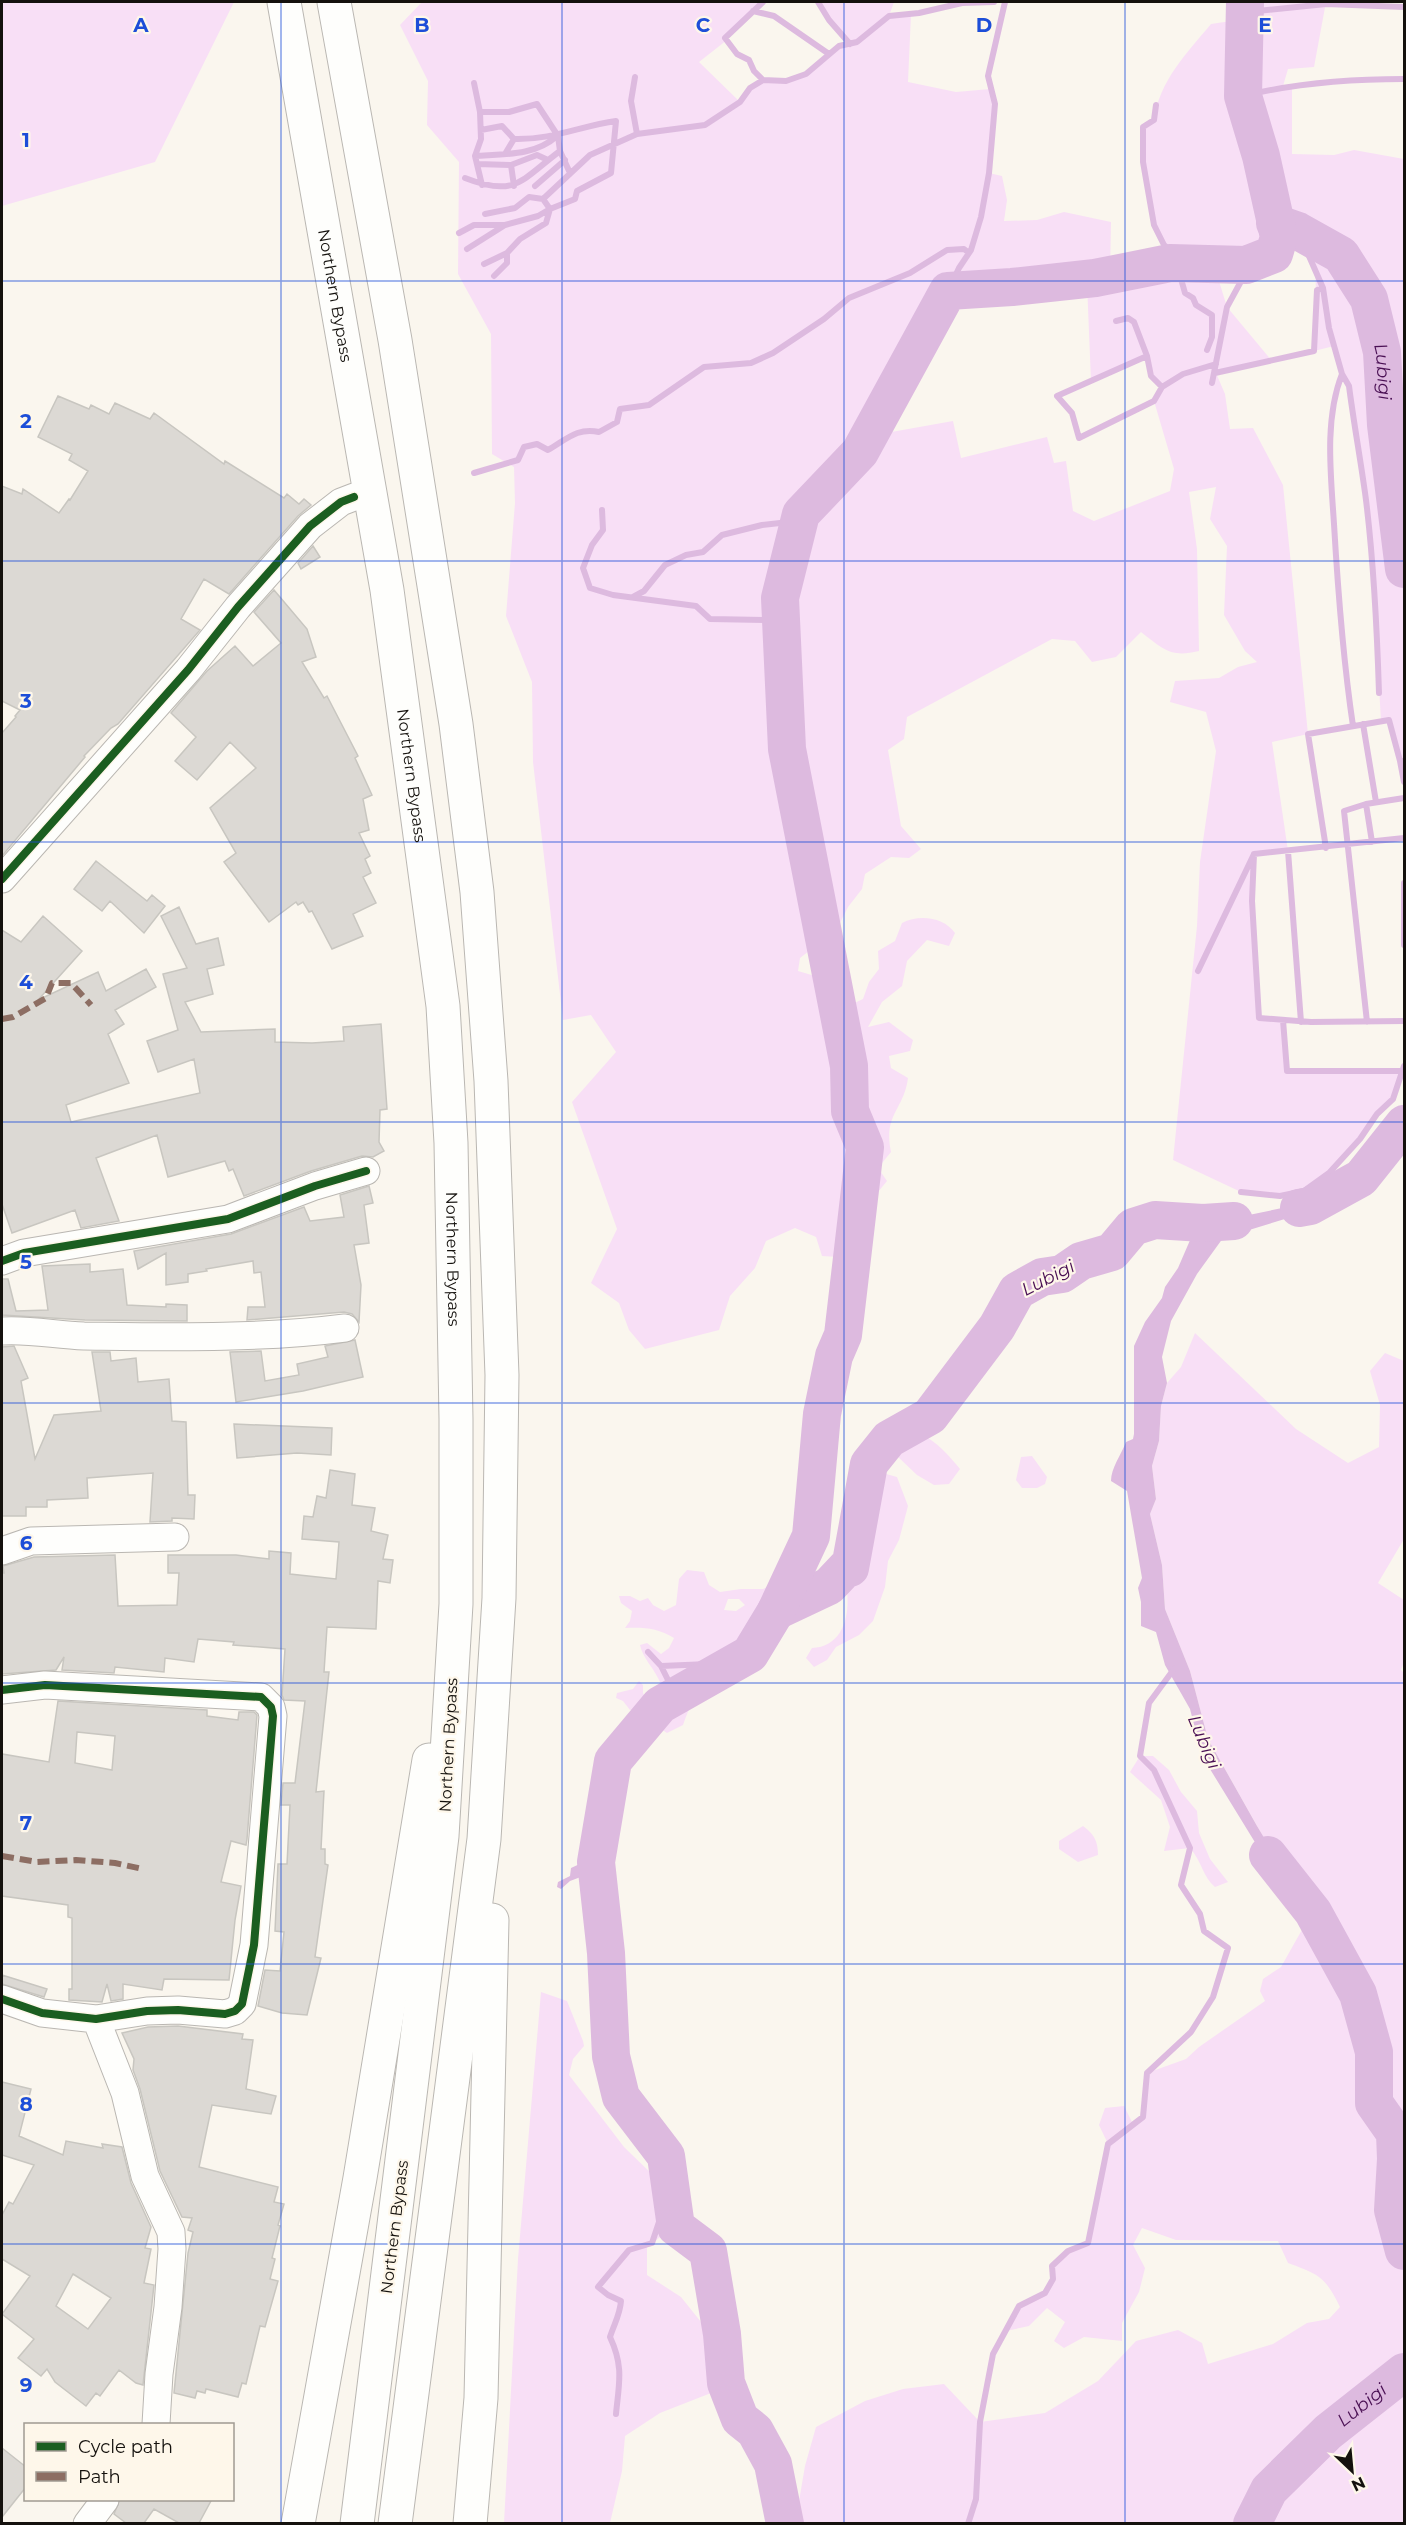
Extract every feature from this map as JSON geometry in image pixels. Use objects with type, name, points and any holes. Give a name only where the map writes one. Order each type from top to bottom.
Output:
[{"type":"highway","name":"Northern Bypass","points":[[284,2],[387,590],[443,1006],[451,1143],[455,1302],[456,1604],[442,1836],[357,2523]]},
{"type":"highway","points":[[334,2],[433,570],[456,724],[477,892],[491,1081],[502,1363],[499,1598],[481,2398],[470,2523]]},
{"type":"highway","points":[[395,2523],[483,1839],[499,1598]]},
{"type":"highway","points":[[298,2523],[360,2178],[456,1604]]},
{"type":"street","points":[[2,879],[204,653],[238,607],[290,549],[327,512],[341,502],[354,497]]},
{"type":"street","points":[[2,1260],[24,1253],[228,1219],[315,1186],[366,1172]]},
{"type":"street","points":[[2,1331],[15,1330],[74,1336],[253,1335],[345,1328]]},
{"type":"street","points":[[2,1551],[31,1541],[175,1537]]},
{"type":"street","points":[[2,1690],[45,1685],[261,1697],[271,1707],[273,1716],[254,1945],[242,2004],[235,2012],[225,2014],[168,2010],[96,2019],[42,2013],[2,1999]]},
{"type":"street","points":[[96,2019],[124,2093],[145,2176],[171,2232],[168,2307],[159,2374],[156,2423]]},
{"type":"street","points":[[87,2523],[104,2501]]},
{"type":"shaded area","points":[[2,2],[234,2],[155,162],[2,206]]},
{"type":"shaded area","points":[[422,2],[763,2],[725,38],[727,40],[699,62],[740,102],[757,85],[805,75],[831,53],[850,44],[829,20],[818,2],[894,2],[889,16],[911,14],[908,82],[956,92],[990,89],[995,104],[989,173],[1002,176],[1007,200],[1004,221],[1037,220],[1064,212],[1111,222],[1110,274],[1177,263],[1174,254],[1164,245],[1154,225],[1143,162],[1143,127],[1154,120],[1162,93],[1175,68],[1211,24],[1231,21],[1232,2],[1239,2],[1245,45],[1254,25],[1254,2],[1326,2],[1314,67],[1288,69],[1283,86],[1292,86],[1292,154],[1334,155],[1354,150],[1404,159],[1404,782],[1389,720],[1381,721],[1366,498],[1349,387],[1342,374],[1334,346],[1314,351],[1317,309],[1315,270],[1298,231],[1282,228],[1265,154],[1258,146],[1257,170],[1261,193],[1279,237],[1274,254],[1246,265],[1214,265],[1227,307],[1272,361],[1216,373],[1225,394],[1230,429],[1253,428],[1283,485],[1308,734],[1272,742],[1288,851],[1254,855],[1252,901],[1259,1018],[1283,1020],[1287,1071],[1402,1071],[1393,1099],[1377,1114],[1360,1139],[1329,1173],[1304,1191],[1280,1196],[1241,1192],[1173,1160],[1197,926],[1200,862],[1216,751],[1206,712],[1170,702],[1175,681],[1219,678],[1238,667],[1257,662],[1245,651],[1224,615],[1227,546],[1210,519],[1216,487],[1189,492],[1197,549],[1199,651],[1174,653],[1141,632],[1116,657],[1092,662],[1075,641],[1052,639],[907,717],[904,739],[888,750],[901,826],[921,849],[909,858],[891,857],[865,874],[862,889],[848,907],[837,929],[800,958],[798,971],[815,976],[840,952],[845,957],[848,971],[825,982],[826,995],[848,1006],[863,999],[869,982],[879,969],[878,951],[895,941],[902,923],[923,918],[938,920],[955,933],[949,946],[927,940],[907,961],[902,986],[882,1002],[868,1027],[889,1022],[913,1040],[910,1051],[889,1056],[891,1068],[908,1078],[903,1098],[892,1120],[889,1139],[891,1152],[878,1168],[887,1181],[878,1192],[844,1199],[839,1226],[838,1257],[822,1256],[816,1237],[795,1228],[766,1241],[755,1268],[730,1296],[719,1330],[645,1349],[629,1330],[619,1303],[591,1283],[617,1229],[572,1102],[616,1052],[591,1015],[563,1020],[533,762],[532,682],[506,616],[515,503],[514,467],[492,454],[491,334],[458,274],[459,162],[427,125],[428,81],[400,25]],"holes":[[[1091,274],[1107,274],[1087,283],[1091,381],[1147,357],[1151,376],[1162,387],[1154,401],[1174,469],[1170,491],[1094,521],[1073,511],[1066,461],[1054,463],[1047,437],[961,458],[953,421],[869,436],[948,291],[1037,284]]]},
{"type":"shaded area","points":[[1195,1333],[1296,1429],[1348,1463],[1379,1447],[1380,1405],[1370,1371],[1385,1353],[1404,1361],[1404,1539],[1378,1583],[1404,1600],[1404,1662],[1401,1670],[1404,1673],[1404,2523],[785,2524],[786,2519],[798,2507],[805,2466],[816,2427],[865,2401],[903,2389],[944,2384],[980,2422],[1045,2413],[1098,2381],[1136,2341],[1178,2330],[1202,2343],[1208,2364],[1273,2344],[1307,2323],[1329,2319],[1340,2307],[1325,2282],[1307,2270],[1288,2263],[1278,2241],[1176,2240],[1142,2228],[1133,2245],[1145,2268],[1139,2292],[1122,2323],[1122,2341],[1084,2337],[1064,2348],[1054,2341],[1065,2322],[1047,2308],[1029,2326],[1006,2331],[1017,2308],[1047,2289],[1052,2277],[1052,2266],[1068,2251],[1088,2243],[1108,2144],[1099,2125],[1105,2108],[1124,2106],[1133,2124],[1142,2117],[1147,2073],[1186,2059],[1199,2047],[1265,2001],[1260,1991],[1263,1979],[1281,1967],[1312,1912],[1274,1856],[1208,1739],[1190,1671],[1165,1609],[1162,1565],[1150,1514],[1156,1499],[1152,1466],[1159,1441],[1161,1406],[1167,1383],[1181,1367]]},
{"type":"shaded area","points":[[901,1423],[909,1424],[933,1441],[960,1469],[949,1484],[934,1485],[917,1475],[895,1454],[889,1430]]},
{"type":"shaded area","points":[[1032,1456],[1047,1477],[1045,1484],[1037,1488],[1022,1488],[1016,1480],[1021,1457]]},
{"type":"shaded area","points":[[879,1472],[897,1477],[908,1506],[899,1540],[888,1561],[885,1587],[873,1621],[859,1635],[836,1647],[827,1660],[814,1667],[806,1658],[812,1648],[831,1642],[842,1629],[847,1611],[847,1592],[831,1605],[809,1613],[788,1612],[742,1634],[732,1650],[738,1665],[703,1688],[692,1703],[683,1725],[667,1733],[661,1729],[663,1703],[661,1684],[640,1645],[647,1643],[661,1654],[669,1648],[674,1638],[650,1629],[625,1628],[630,1621],[632,1611],[621,1603],[619,1596],[630,1596],[640,1601],[648,1598],[653,1605],[664,1611],[676,1605],[679,1579],[687,1570],[704,1572],[709,1585],[720,1592],[763,1589],[775,1583],[804,1580],[824,1583],[846,1568],[850,1518],[858,1482]],"holes":[[[728,1599],[739,1599],[745,1605],[736,1611],[724,1610]]]},
{"type":"shaded area","points":[[639,1681],[643,1685],[643,1693],[647,1701],[638,1710],[630,1710],[623,1701],[616,1698],[617,1693],[633,1689]]},
{"type":"shaded area","points":[[1140,1756],[1153,1756],[1169,1770],[1181,1792],[1197,1811],[1199,1833],[1210,1859],[1228,1882],[1215,1887],[1190,1848],[1164,1851],[1170,1827],[1161,1800],[1130,1772]]},
{"type":"shaded area","points":[[1083,1826],[1095,1838],[1098,1855],[1078,1862],[1059,1849],[1059,1841]]},
{"type":"shaded area","points":[[541,1992],[567,2001],[583,2041],[584,2046],[573,2059],[569,2075],[624,2147],[657,2179],[672,2228],[647,2247],[647,2275],[681,2297],[729,2352],[711,2393],[660,2413],[625,2436],[622,2471],[610,2523],[504,2523],[518,2259]]},
{"type":"water","points":[[1239,2],[1254,2],[1254,25],[1244,46]]},
{"type":"water","points":[[1258,145],[1265,154],[1282,228],[1279,237],[1262,192]]},
{"type":"water","points":[[1091,274],[1109,274],[1074,283],[1037,284]]},
{"type":"water","points":[[1344,1187],[1314,1217],[1298,1215],[1223,1238],[1197,1274],[1171,1321],[1162,1357],[1167,1383],[1161,1406],[1159,1441],[1152,1466],[1156,1499],[1150,1514],[1162,1565],[1165,1609],[1190,1671],[1208,1739],[1298,1894],[1275,1875],[1202,1756],[1190,1709],[1165,1665],[1156,1632],[1141,1626],[1141,1602],[1138,1588],[1142,1578],[1127,1491],[1111,1481],[1111,1476],[1126,1442],[1133,1439],[1134,1434],[1134,1346],[1145,1322],[1162,1298],[1165,1287],[1178,1268],[1194,1231],[1196,1216],[1214,1207],[1244,1216],[1306,1203]]},
{"type":"water","points":[[1122,1213],[1129,1219],[1139,1221],[1150,1215],[1145,1227],[1127,1234]]},
{"type":"water","points":[[1117,1246],[1120,1254],[1105,1263],[1093,1264],[1057,1287],[1031,1289],[1013,1299],[1013,1282],[1027,1274],[1066,1264],[1078,1252]]},
{"type":"water","points":[[603,1821],[612,1850],[598,1880],[586,1875],[570,1881],[561,1889],[557,1887],[558,1882],[570,1876],[571,1868],[584,1862],[593,1828]]},
{"type":"water","points":[[599,1889],[605,1901],[604,1928],[592,1921],[586,1914]]},
{"type":"water","points":[[604,1928],[619,1960],[619,1977],[609,2003],[597,1983]]},
{"type":"water","points":[[615,2075],[625,2084],[632,2111],[622,2105],[616,2097]]},
{"type":"water","points":[[639,2121],[659,2128],[672,2140],[673,2161],[669,2178],[658,2167]]},
{"type":"building","points":[[58,396],[89,409],[91,405],[109,414],[115,403],[150,419],[154,413],[224,464],[225,461],[284,498],[287,494],[299,504],[304,499],[311,505],[298,516],[229,594],[204,579],[181,619],[200,630],[118,724],[111,728],[84,756],[2,856],[2,733],[20,710],[2,701],[2,486],[22,494],[23,489],[59,513],[70,500],[88,471],[69,460],[72,454],[38,437]]},
{"type":"building","points":[[313,546],[320,557],[301,569],[298,563]]},
{"type":"building","points":[[274,590],[307,629],[316,657],[302,662],[324,698],[327,696],[358,756],[355,758],[372,795],[363,799],[369,830],[359,833],[370,856],[365,859],[371,873],[363,877],[376,903],[353,914],[363,936],[332,949],[312,911],[309,912],[303,902],[298,905],[296,902],[269,922],[224,862],[236,853],[210,808],[256,768],[230,742],[197,780],[175,761],[196,737],[171,713],[207,671],[235,646],[253,666],[281,643],[254,612]]},
{"type":"building","points":[[96,861],[147,901],[152,895],[165,906],[144,933],[110,901],[102,911],[74,889]]},
{"type":"building","points":[[179,907],[196,944],[218,938],[224,965],[207,969],[213,994],[185,1002],[201,1032],[275,1029],[275,1042],[312,1043],[344,1041],[343,1027],[381,1024],[387,1109],[380,1110],[379,1142],[384,1151],[373,1157],[362,1156],[311,1171],[244,1196],[233,1169],[229,1171],[225,1161],[168,1177],[157,1135],[96,1158],[119,1221],[81,1228],[75,1210],[12,1233],[2,1204],[2,930],[21,942],[43,916],[82,951],[38,1000],[98,972],[106,991],[146,969],[156,987],[115,1010],[124,1024],[108,1034],[129,1083],[66,1105],[71,1122],[200,1093],[194,1059],[158,1072],[147,1041],[178,1030],[163,974],[187,968],[161,916]]},
{"type":"building","points":[[369,1186],[373,1203],[364,1205],[369,1243],[354,1245],[361,1285],[359,1322],[352,1314],[344,1312],[247,1320],[248,1307],[265,1307],[261,1272],[254,1273],[253,1261],[206,1269],[207,1271],[188,1274],[188,1282],[166,1285],[166,1253],[138,1269],[134,1251],[231,1234],[304,1207],[310,1221],[344,1217],[340,1195]]},
{"type":"building","points":[[90,1264],[90,1272],[123,1269],[127,1305],[166,1307],[166,1304],[187,1305],[187,1321],[85,1320],[2,1315],[2,1279],[8,1279],[16,1311],[48,1310],[42,1266]]},
{"type":"building","points":[[355,1340],[363,1377],[303,1391],[236,1402],[230,1352],[261,1351],[265,1381],[299,1375],[297,1364],[328,1357],[325,1346]]},
{"type":"building","points":[[14,1346],[28,1378],[21,1381],[35,1459],[54,1415],[101,1411],[92,1352],[110,1352],[111,1361],[136,1358],[138,1382],[169,1379],[172,1421],[186,1422],[188,1495],[195,1495],[194,1519],[172,1518],[172,1521],[150,1522],[153,1473],[87,1478],[88,1498],[47,1500],[47,1507],[26,1507],[26,1516],[2,1516],[2,1347]]},
{"type":"building","points":[[234,1424],[332,1428],[331,1455],[297,1453],[237,1458]]},
{"type":"building","points":[[330,1470],[355,1474],[352,1505],[375,1508],[371,1531],[388,1535],[383,1559],[393,1560],[390,1583],[378,1581],[376,1629],[327,1627],[324,1672],[329,1672],[316,1792],[324,1791],[321,1849],[325,1849],[325,1864],[328,1865],[315,1957],[321,1958],[307,2015],[282,2013],[258,2006],[265,1970],[280,1971],[284,1932],[275,1931],[278,1864],[287,1864],[290,1805],[281,1805],[283,1783],[295,1783],[305,1701],[284,1700],[282,1695],[285,1649],[233,1645],[234,1642],[198,1639],[194,1662],[165,1658],[164,1672],[115,1667],[114,1673],[62,1670],[64,1657],[56,1670],[2,1674],[2,1573],[4,1573],[3,1566],[34,1557],[115,1555],[118,1606],[177,1605],[179,1573],[168,1573],[168,1555],[236,1555],[269,1559],[269,1551],[291,1553],[290,1574],[336,1579],[339,1542],[302,1539],[304,1516],[313,1517],[317,1496],[326,1498]]},
{"type":"building","points":[[58,1701],[207,1710],[207,1716],[238,1720],[239,1712],[254,1712],[257,1715],[246,1845],[231,1841],[221,1882],[241,1886],[229,1980],[164,1979],[162,1990],[123,1984],[123,1999],[111,2001],[107,1984],[102,2002],[69,2000],[69,1989],[72,1989],[72,1918],[68,1917],[68,1905],[2,1896],[2,1754],[49,1762]],"holes":[[[77,1732],[115,1736],[112,1770],[75,1763]]]},
{"type":"building","points":[[2,1975],[47,1989],[44,1997],[2,1984]]},
{"type":"building","points":[[178,2026],[243,2034],[242,2039],[253,2040],[246,2089],[276,2096],[271,2114],[212,2105],[199,2167],[278,2187],[274,2202],[284,2204],[278,2225],[280,2226],[272,2258],[275,2259],[270,2279],[278,2281],[265,2327],[260,2326],[246,2384],[242,2383],[238,2397],[206,2389],[205,2393],[197,2391],[195,2398],[174,2393],[188,2253],[193,2232],[188,2230],[192,2218],[182,2217],[160,2171],[140,2089],[133,2070],[134,2059],[122,2033],[148,2027]]},
{"type":"building","points":[[2,2082],[31,2089],[19,2136],[63,2155],[66,2141],[103,2148],[102,2144],[122,2147],[131,2183],[151,2227],[145,2248],[151,2249],[144,2283],[154,2285],[143,2385],[136,2383],[119,2370],[100,2396],[96,2393],[86,2406],[55,2382],[47,2369],[41,2376],[18,2358],[34,2339],[2,2314],[30,2276],[2,2259],[2,2215],[9,2202],[13,2204],[34,2165],[2,2155]],"holes":[[[73,2274],[111,2298],[88,2329],[56,2306]]]},
{"type":"building","points":[[2,2448],[24,2465],[24,2490],[2,2517]]},
{"type":"building","points":[[119,2501],[211,2501],[199,2523],[179,2523],[154,2509],[144,2523],[126,2523],[114,2514]]},
{"type":"waterway","points":[[763,2],[725,38],[737,54],[749,60],[754,71],[763,80]]},
{"type":"waterway","points":[[818,2],[829,20],[850,44]]},
{"type":"waterway","points":[[543,199],[590,155],[637,134],[705,125],[740,102],[750,88],[763,80],[786,81],[806,74],[839,46],[857,42],[889,16],[919,13],[962,3],[994,2]]},
{"type":"waterway","points":[[948,291],[971,250],[981,217],[989,173],[995,104],[988,76],[1005,2]]},
{"type":"waterway","points":[[785,2524],[773,2464],[755,2431],[740,2419],[726,2383],[722,2334],[708,2251],[676,2227],[666,2156],[621,2097],[611,2056],[606,1953],[596,1862],[613,1761],[660,1705],[750,1654],[776,1611],[811,1536],[822,1414],[834,1356],[843,1335],[865,1147],[850,1111],[849,1066],[787,749],[780,598],[801,514],[860,452],[948,291],[1095,278],[1170,263],[1246,265],[1274,254],[1279,237],[1261,156],[1243,96],[1245,2]]},
{"type":"waterway","points":[[1247,12],[1326,4],[1404,7]]},
{"type":"waterway","points":[[753,11],[774,16],[829,54]]},
{"type":"waterway","points":[[635,77],[631,101],[637,134]]},
{"type":"waterway","points":[[1243,96],[1323,83],[1404,79]]},
{"type":"waterway","points":[[474,83],[480,112],[509,112],[537,104],[558,136],[560,151]]},
{"type":"waterway","points":[[1156,105],[1154,120],[1143,127],[1143,162],[1154,225],[1164,245],[1174,254],[1185,293],[1193,298],[1196,305],[1212,315],[1212,337],[1207,350]]},
{"type":"waterway","points":[[480,112],[481,139],[475,156],[482,185]]},
{"type":"waterway","points":[[481,130],[502,126],[514,139],[528,139],[616,121],[611,173],[577,191],[575,199],[550,209],[543,199],[529,197],[515,208],[485,214]]},
{"type":"waterway","points":[[475,156],[529,151],[548,143],[557,136]]},
{"type":"waterway","points":[[505,154],[514,139]]},
{"type":"waterway","points":[[465,178],[482,184],[507,186],[526,178],[560,151],[570,173]]},
{"type":"waterway","points":[[477,164],[511,165],[537,155],[548,160]]},
{"type":"waterway","points":[[535,186],[565,160]]},
{"type":"waterway","points":[[511,165],[514,186]]},
{"type":"waterway","points":[[467,249],[505,225],[538,216],[550,209]]},
{"type":"waterway","points":[[494,276],[507,263],[507,253],[520,239],[546,223],[550,209]]},
{"type":"waterway","name":"Lubigi","points":[[1275,223],[1298,231],[1341,255],[1369,299],[1382,352],[1386,425],[1404,569]]},
{"type":"waterway","points":[[459,233],[474,225],[504,225]]},
{"type":"waterway","points":[[1298,231],[1323,288],[1329,328],[1342,374],[1349,386],[1369,524],[1379,693]]},
{"type":"waterway","points":[[474,473],[518,460],[524,447],[537,444],[548,450],[578,433],[599,432],[617,422],[620,409],[649,405],[704,367],[751,363],[773,353],[824,319],[849,298],[910,273],[947,250],[964,249],[969,253]]},
{"type":"waterway","points":[[484,264],[507,253]]},
{"type":"waterway","points":[[1212,383],[1227,307],[1251,263]]},
{"type":"waterway","points":[[1215,373],[1314,351],[1317,290],[1323,288]]},
{"type":"waterway","points":[[1116,321],[1128,318],[1134,322],[1147,356],[1151,376],[1162,387]]},
{"type":"waterway","points":[[1147,356],[1057,396],[1072,413],[1079,438],[1154,401],[1162,387],[1183,374],[1216,364]]},
{"type":"waterway","points":[[1342,374],[1333,410],[1330,468],[1341,625],[1353,726]]},
{"type":"waterway","points":[[602,510],[603,530],[592,545],[583,568],[590,588],[613,595],[696,606],[710,619],[766,620],[781,607]]},
{"type":"waterway","points":[[633,597],[644,591],[665,565],[686,555],[703,552],[722,535],[762,525],[789,522],[801,514]]},
{"type":"waterway","points":[[1326,848],[1308,734],[1389,720],[1400,761],[1404,761]]},
{"type":"waterway","points":[[1363,724],[1376,802]]},
{"type":"waterway","points":[[1400,761],[1404,782]]},
{"type":"waterway","points":[[1367,1022],[1344,811],[1366,804],[1404,798]]},
{"type":"waterway","points":[[1366,804],[1372,842]]},
{"type":"waterway","points":[[1198,971],[1254,854],[1404,838]]},
{"type":"waterway","points":[[1288,851],[1301,1022]]},
{"type":"waterway","points":[[1254,854],[1252,901],[1259,1018],[1311,1022],[1404,1021]]},
{"type":"waterway","points":[[1404,883],[1404,945]]},
{"type":"waterway","points":[[1283,1020],[1287,1071],[1402,1071]]},
{"type":"waterway","points":[[1241,1192],[1280,1196],[1304,1191],[1329,1173],[1360,1139],[1377,1114],[1393,1099],[1404,1066]]},
{"type":"waterway","name":"Lubigi","points":[[1299,1208],[1310,1206],[1361,1178],[1404,1124]]},
{"type":"waterway","name":"Lubigi","points":[[776,1611],[829,1586],[846,1568],[850,1568],[869,1464],[889,1439],[930,1416],[997,1327],[1017,1291],[1042,1277],[1062,1274],[1081,1261],[1112,1252],[1133,1227],[1155,1220],[1203,1223],[1234,1221]]},
{"type":"waterway","points":[[648,1652],[661,1666],[733,1663]]},
{"type":"waterway","points":[[661,1666],[676,1696]]},
{"type":"waterway","points":[[968,2524],[976,2499],[980,2422],[993,2354],[1019,2306],[1045,2293],[1053,2279],[1052,2266],[1068,2251],[1088,2243],[1108,2144],[1143,2117],[1147,2073],[1191,2032],[1213,1997],[1228,1948],[1204,1931],[1200,1914],[1181,1885],[1190,1848],[1154,1770],[1140,1756],[1149,1703],[1174,1669]]},
{"type":"waterway","name":"Lubigi","points":[[1268,1855],[1313,1912],[1358,1994],[1374,2052],[1374,2103],[1395,2133],[1393,2210],[1404,2251]]},
{"type":"waterway","points":[[616,2414],[619,2366],[610,2337],[621,2301],[598,2287],[629,2250],[652,2243],[660,2219],[673,2207]]},
{"type":"waterway","name":"Lubigi","points":[[1252,2524],[1269,2490],[1328,2432],[1404,2372]]},
{"type":"marked path","points":[[2,1019],[13,1017],[46,998],[52,983],[71,983],[91,1005]]},
{"type":"marked path","points":[[2,1856],[37,1862],[76,1860],[115,1863],[143,1869]]},
{"type":"cycle path","points":[[2,879],[188,670],[238,607],[310,526],[341,502],[354,497]]},
{"type":"cycle path","points":[[2,1261],[24,1253],[228,1219],[315,1186],[366,1171]]},
{"type":"cycle path","points":[[2,1690],[45,1685],[261,1697],[271,1707],[273,1716],[254,1945],[242,2004],[235,2011],[225,2014],[178,2010],[147,2011],[96,2019],[42,2013],[2,1999]]}]
